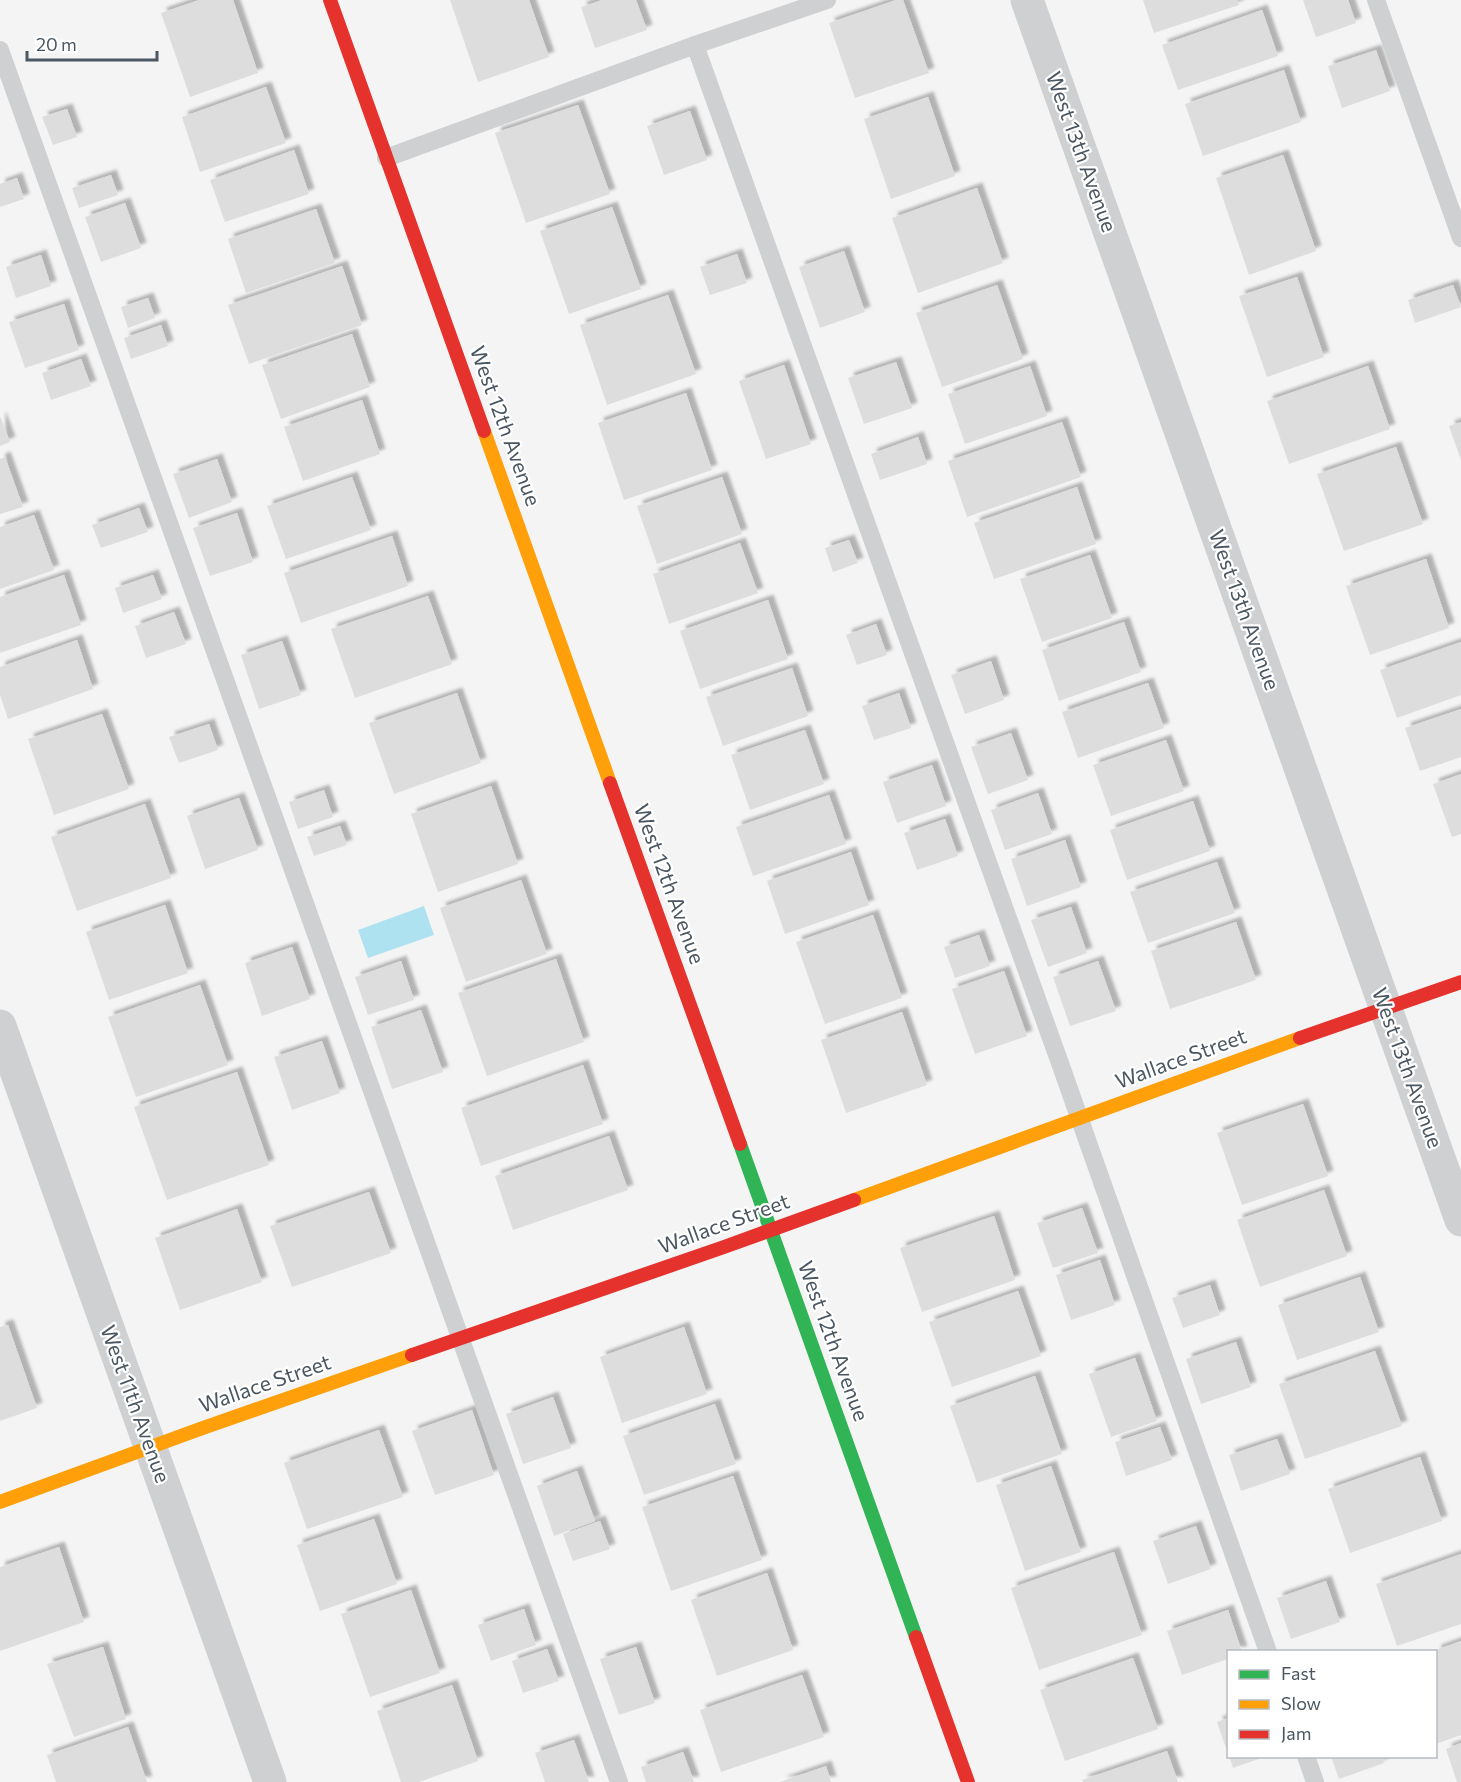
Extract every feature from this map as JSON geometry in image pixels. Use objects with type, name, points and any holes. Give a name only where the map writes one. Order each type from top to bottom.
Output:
[{"type":"street","name":"West 12th Avenue","points":[[330,0],[968,1782]]},
{"type":"street","name":"West 13th Avenue","points":[[1027,0],[1461,1220]]},
{"type":"street","name":"Wallace Street","points":[[0,1502],[150,1447],[771,1230],[1461,982]]},
{"type":"street","name":"West 11th Avenue","points":[[0,1026],[270,1782]]},
{"type":"lane","points":[[386,158],[694,45],[827,0]]},
{"type":"lane","points":[[1376,0],[1461,238]]},
{"type":"lane","points":[[694,45],[1267,1650]]},
{"type":"lane","points":[[0,50],[619,1782]]},
{"type":"lane","points":[[1307,1758],[1315,1782]]},
{"type":"water","points":[[424,906],[434,935],[368,958],[358,930]]},
{"type":"building","points":[[199,0],[233,0],[258,73],[190,97],[161,13]]},
{"type":"building","points":[[450,0],[529,0],[549,57],[478,82]]},
{"type":"building","points":[[602,0],[636,0],[647,30],[595,48],[581,7]]},
{"type":"building","points":[[896,0],[903,0],[929,73],[855,98],[829,23]]},
{"type":"building","points":[[1143,0],[1237,0],[1239,5],[1154,33]]},
{"type":"building","points":[[1303,0],[1348,0],[1356,23],[1316,37]]},
{"type":"building","points":[[1262,10],[1278,56],[1178,90],[1162,45]]},
{"type":"building","points":[[1376,50],[1390,91],[1342,108],[1328,66]]},
{"type":"building","points":[[1284,70],[1301,122],[1203,156],[1185,104]]},
{"type":"building","points":[[266,87],[286,143],[200,172],[182,117]]},
{"type":"building","points":[[928,97],[955,176],[891,199],[864,119]]},
{"type":"building","points":[[578,105],[610,194],[526,223],[495,133]]},
{"type":"building","points":[[67,109],[77,137],[53,145],[42,117]]},
{"type":"building","points":[[690,111],[707,160],[664,175],[647,126]]},
{"type":"building","points":[[294,150],[309,194],[225,222],[210,180]]},
{"type":"building","points":[[1283,155],[1316,251],[1249,275],[1216,178]]},
{"type":"building","points":[[111,175],[118,195],[79,208],[72,188]]},
{"type":"building","points":[[17,178],[24,199],[0,207],[0,184]]},
{"type":"building","points":[[977,188],[1003,263],[918,293],[892,218]]},
{"type":"building","points":[[125,203],[141,248],[101,262],[85,217]]},
{"type":"building","points":[[612,207],[641,289],[569,314],[540,231]]},
{"type":"building","points":[[316,209],[335,263],[246,293],[228,239]]},
{"type":"building","points":[[844,251],[865,312],[820,328],[799,267]]},
{"type":"building","points":[[737,254],[747,283],[710,295],[700,267]]},
{"type":"building","points":[[41,255],[51,286],[16,298],[6,267]]},
{"type":"building","points":[[342,266],[362,325],[249,364],[228,305]]},
{"type":"building","points":[[1297,277],[1324,357],[1267,377],[1239,296]]},
{"type":"building","points":[[997,285],[1023,359],[942,387],[916,313]]},
{"type":"building","points":[[1453,285],[1461,307],[1415,323],[1408,300]]},
{"type":"building","points":[[668,295],[696,374],[607,405],[580,325]]},
{"type":"building","points":[[148,298],[155,318],[128,328],[121,307]]},
{"type":"building","points":[[64,304],[79,350],[25,368],[9,322]]},
{"type":"building","points":[[161,325],[168,346],[131,359],[124,338]]},
{"type":"building","points":[[352,334],[370,387],[281,419],[262,365]]},
{"type":"building","points":[[81,359],[91,386],[51,400],[42,373]]},
{"type":"building","points":[[896,362],[912,408],[864,424],[848,378]]},
{"type":"building","points":[[784,365],[811,444],[766,459],[739,381]]},
{"type":"building","points":[[1030,366],[1047,416],[965,444],[948,394]]},
{"type":"building","points":[[1368,366],[1390,429],[1289,464],[1267,401]]},
{"type":"building","points":[[686,393],[712,470],[624,500],[598,423]]},
{"type":"building","points":[[362,400],[380,454],[303,481],[284,427]]},
{"type":"building","points":[[0,416],[10,442],[0,446]]},
{"type":"building","points":[[1062,422],[1081,477],[967,517],[948,461]]},
{"type":"building","points":[[1461,422],[1461,460],[1449,426]]},
{"type":"building","points":[[918,437],[927,464],[880,480],[871,454]]},
{"type":"building","points":[[1396,447],[1423,524],[1344,551],[1317,474]]},
{"type":"building","points":[[5,457],[23,507],[0,514],[0,459]]},
{"type":"building","points":[[217,459],[232,502],[189,518],[173,474]]},
{"type":"building","points":[[352,477],[371,530],[286,559],[267,506]]},
{"type":"building","points":[[722,477],[742,534],[657,564],[637,506]]},
{"type":"building","points":[[1077,487],[1096,544],[994,579],[974,523]]},
{"type":"building","points":[[139,508],[148,532],[101,548],[92,525]]},
{"type":"building","points":[[237,513],[253,562],[210,576],[193,528]]},
{"type":"building","points":[[34,515],[54,570],[0,589],[0,527]]},
{"type":"building","points":[[392,536],[408,586],[301,623],[284,573]]},
{"type":"building","points":[[849,540],[858,563],[833,572],[825,548]]},
{"type":"building","points":[[740,543],[758,593],[669,624],[653,574]]},
{"type":"building","points":[[1090,555],[1112,618],[1042,642],[1020,579]]},
{"type":"building","points":[[1426,559],[1449,628],[1370,655],[1346,586]]},
{"type":"building","points":[[64,575],[81,625],[0,653],[0,597]]},
{"type":"building","points":[[153,575],[162,599],[123,613],[115,588]]},
{"type":"building","points":[[428,596],[452,664],[355,698],[331,629]]},
{"type":"building","points":[[768,600],[788,659],[700,689],[680,631]]},
{"type":"building","points":[[174,612],[186,644],[146,658],[135,626]]},
{"type":"building","points":[[1124,622],[1141,672],[1059,701],[1042,650]]},
{"type":"building","points":[[876,624],[887,655],[857,665],[846,635]]},
{"type":"building","points":[[77,640],[93,689],[8,719],[0,695],[0,667]]},
{"type":"building","points":[[282,641],[301,695],[259,709],[241,655]]},
{"type":"building","points":[[1461,642],[1461,695],[1397,718],[1380,670]]},
{"type":"building","points":[[991,661],[1004,700],[965,714],[951,675]]},
{"type":"building","points":[[792,668],[808,716],[723,746],[706,697]]},
{"type":"building","points":[[1148,683],[1164,728],[1078,758],[1062,712]]},
{"type":"building","points":[[457,693],[481,763],[394,794],[369,723]]},
{"type":"building","points":[[899,693],[911,728],[874,740],[862,706]]},
{"type":"building","points":[[1461,709],[1461,757],[1420,771],[1405,728]]},
{"type":"building","points":[[102,714],[129,789],[54,815],[28,739]]},
{"type":"building","points":[[209,724],[218,750],[179,763],[169,737]]},
{"type":"building","points":[[805,730],[824,784],[750,810],[731,755]]},
{"type":"building","points":[[1011,733],[1028,780],[988,794],[971,747]]},
{"type":"building","points":[[1166,740],[1184,791],[1111,816],[1093,765]]},
{"type":"building","points":[[932,765],[946,806],[897,823],[883,782]]},
{"type":"building","points":[[1461,774],[1461,834],[1452,837],[1433,784]]},
{"type":"building","points":[[491,786],[518,864],[438,892],[411,814]]},
{"type":"building","points":[[324,790],[333,817],[298,829],[289,802]]},
{"type":"building","points":[[1038,793],[1052,834],[1005,850],[991,810]]},
{"type":"building","points":[[829,795],[846,844],[753,876],[736,827]]},
{"type":"building","points":[[239,798],[258,850],[205,869],[187,816]]},
{"type":"building","points":[[1193,801],[1210,851],[1127,880],[1110,830]]},
{"type":"building","points":[[145,804],[171,878],[77,911],[51,837]]},
{"type":"building","points":[[945,819],[958,856],[917,870],[904,833]]},
{"type":"building","points":[[340,826],[347,845],[314,856],[307,837]]},
{"type":"building","points":[[1065,840],[1081,887],[1027,906],[1011,859]]},
{"type":"building","points":[[851,852],[869,905],[785,934],[767,881]]},
{"type":"building","points":[[1217,862],[1235,913],[1148,943],[1130,892]]},
{"type":"building","points":[[521,880],[547,954],[466,982],[440,908]]},
{"type":"building","points":[[165,905],[188,973],[109,1000],[86,932]]},
{"type":"building","points":[[1071,907],[1087,953],[1048,967],[1031,920]]},
{"type":"building","points":[[873,915],[902,998],[825,1024],[796,942]]},
{"type":"building","points":[[1236,922],[1256,980],[1170,1009],[1151,951]]},
{"type":"building","points":[[979,935],[990,966],[955,978],[944,947]]},
{"type":"building","points":[[292,947],[310,999],[262,1016],[245,963]]},
{"type":"building","points":[[556,959],[584,1042],[487,1076],[458,993]]},
{"type":"building","points":[[401,961],[414,1000],[368,1015],[355,977]]},
{"type":"building","points":[[1098,961],[1116,1011],[1070,1026],[1053,977]]},
{"type":"building","points":[[1004,971],[1027,1036],[975,1054],[952,989]]},
{"type":"building","points":[[200,985],[228,1065],[136,1097],[108,1017]]},
{"type":"building","points":[[421,1010],[443,1072],[392,1089],[371,1027]]},
{"type":"building","points":[[902,1012],[927,1085],[846,1113],[821,1040]]},
{"type":"building","points":[[322,1041],[340,1093],[292,1110],[274,1057]]},
{"type":"building","points":[[583,1065],[603,1124],[481,1166],[461,1108]]},
{"type":"building","points":[[237,1072],[269,1165],[167,1200],[134,1107]]},
{"type":"building","points":[[1303,1104],[1328,1176],[1242,1205],[1217,1133]]},
{"type":"building","points":[[609,1136],[628,1190],[513,1230],[495,1176]]},
{"type":"building","points":[[1324,1190],[1347,1256],[1260,1287],[1237,1220]]},
{"type":"building","points":[[369,1192],[391,1253],[292,1287],[270,1226]]},
{"type":"building","points":[[1082,1208],[1098,1253],[1053,1268],[1037,1223]]},
{"type":"building","points":[[237,1209],[262,1282],[180,1310],[155,1238]]},
{"type":"building","points":[[994,1216],[1015,1280],[922,1312],[900,1248]]},
{"type":"building","points":[[1100,1260],[1115,1305],[1071,1320],[1056,1275]]},
{"type":"building","points":[[1360,1277],[1379,1332],[1297,1360],[1278,1305]]},
{"type":"building","points":[[1210,1285],[1220,1315],[1183,1328],[1172,1298]]},
{"type":"building","points":[[1018,1291],[1041,1356],[952,1387],[929,1322]]},
{"type":"building","points":[[8,1325],[37,1408],[0,1421],[0,1327]]},
{"type":"building","points":[[684,1327],[707,1394],[622,1423],[600,1357]]},
{"type":"building","points":[[1236,1342],[1251,1387],[1201,1404],[1186,1359]]},
{"type":"building","points":[[1375,1351],[1402,1426],[1305,1459],[1279,1384]]},
{"type":"building","points":[[1135,1358],[1157,1421],[1111,1437],[1089,1374]]},
{"type":"building","points":[[1035,1376],[1062,1454],[977,1483],[950,1406]]},
{"type":"building","points":[[553,1397],[571,1448],[523,1464],[506,1414]]},
{"type":"building","points":[[715,1404],[736,1464],[644,1495],[623,1436]]},
{"type":"building","points":[[472,1410],[494,1475],[435,1495],[412,1431]]},
{"type":"building","points":[[1160,1427],[1172,1460],[1126,1476],[1115,1442]]},
{"type":"building","points":[[379,1430],[403,1497],[307,1529],[284,1463]]},
{"type":"building","points":[[1277,1439],[1290,1474],[1241,1491],[1229,1455]]},
{"type":"building","points":[[1420,1457],[1442,1521],[1350,1553],[1328,1489]]},
{"type":"building","points":[[1051,1466],[1081,1552],[1025,1571],[996,1485]]},
{"type":"building","points":[[577,1471],[595,1521],[554,1536],[537,1486]]},
{"type":"building","points":[[733,1476],[762,1560],[671,1591],[642,1507]]},
{"type":"building","points":[[374,1519],[397,1584],[320,1611],[297,1545]]},
{"type":"building","points":[[600,1521],[610,1549],[573,1561],[563,1534]]},
{"type":"building","points":[[1196,1526],[1211,1569],[1168,1584],[1153,1541]]},
{"type":"building","points":[[59,1547],[84,1622],[0,1651],[0,1567]]},
{"type":"building","points":[[1114,1552],[1142,1635],[1039,1670],[1011,1588]]},
{"type":"building","points":[[1461,1554],[1461,1624],[1397,1646],[1376,1584]]},
{"type":"building","points":[[767,1573],[793,1650],[717,1676],[691,1600]]},
{"type":"building","points":[[1326,1581],[1340,1622],[1291,1639],[1277,1598]]},
{"type":"building","points":[[411,1590],[440,1673],[370,1697],[341,1614]]},
{"type":"building","points":[[524,1609],[536,1645],[491,1661],[478,1625]]},
{"type":"building","points":[[1228,1610],[1241,1650],[1227,1650],[1227,1659],[1182,1675],[1167,1631]]},
{"type":"building","points":[[1461,1641],[1461,1735],[1437,1744],[1437,1650]]},
{"type":"building","points":[[103,1647],[126,1719],[74,1737],[47,1664]]},
{"type":"building","points":[[636,1647],[655,1703],[619,1715],[600,1659]]},
{"type":"building","points":[[547,1649],[559,1681],[523,1693],[512,1661]]},
{"type":"building","points":[[1133,1658],[1158,1729],[1065,1761],[1040,1690]]},
{"type":"building","points":[[802,1675],[824,1737],[721,1772],[700,1710]]},
{"type":"building","points":[[452,1685],[478,1761],[419,1782],[401,1782],[377,1711]]},
{"type":"building","points":[[1227,1718],[1227,1751],[1217,1722]]},
{"type":"building","points":[[128,1727],[147,1782],[56,1782],[47,1755]]},
{"type":"building","points":[[574,1740],[589,1782],[545,1782],[535,1753]]},
{"type":"building","points":[[1461,1743],[1461,1782],[1457,1782],[1446,1749]]},
{"type":"building","points":[[1167,1751],[1178,1782],[1083,1782],[1082,1780]]},
{"type":"building","points":[[683,1752],[694,1782],[646,1782],[641,1767]]},
{"type":"building","points":[[1230,1758],[1261,1758],[1233,1768]]},
{"type":"building","points":[[1332,1758],[1383,1758],[1384,1763],[1339,1779]]},
{"type":"building","points":[[826,1766],[831,1782],[780,1782]]},
{"type":"traffic: fast","points":[[740,1144],[916,1637]]},
{"type":"traffic: slow","points":[[484,431],[610,783]]},
{"type":"traffic: slow","points":[[854,1200],[1300,1038]]},
{"type":"traffic: slow","points":[[0,1502],[412,1355]]},
{"type":"traffic: jam","points":[[330,0],[484,431]]},
{"type":"traffic: jam","points":[[610,783],[740,1144]]},
{"type":"traffic: jam","points":[[1300,1038],[1461,982]]},
{"type":"traffic: jam","points":[[412,1355],[854,1200]]},
{"type":"traffic: jam","points":[[916,1637],[968,1782]]}]
